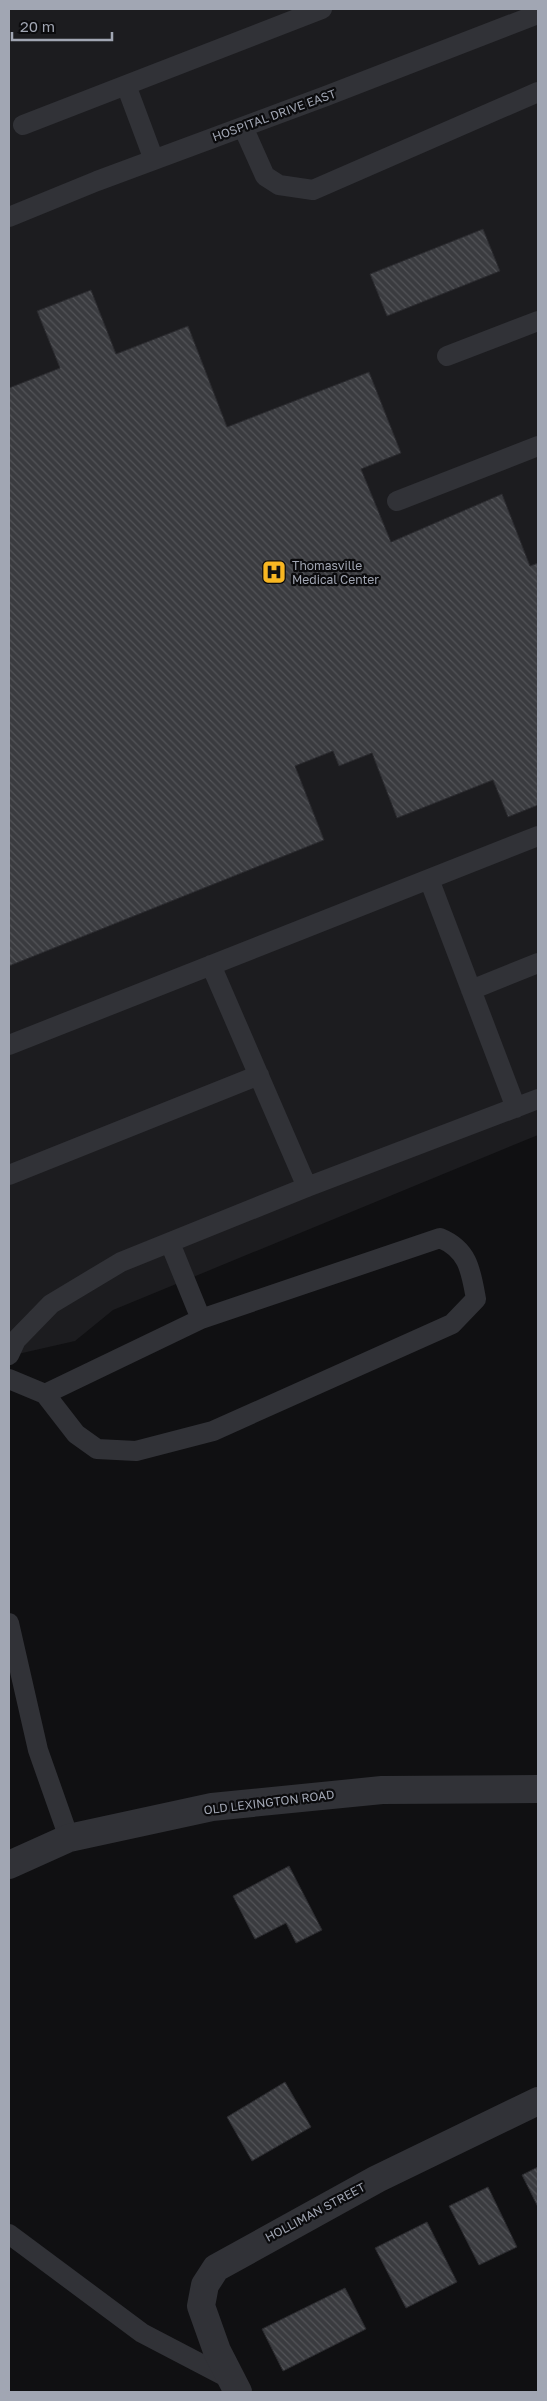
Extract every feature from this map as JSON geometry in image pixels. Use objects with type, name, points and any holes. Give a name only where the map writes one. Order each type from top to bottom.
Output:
[{"type":"street","name":"OLD LEXINGTON ROAD","points":[[9,1865],[69,1838],[212,1807],[382,1790],[538,1789]]},
{"type":"street","name":"HOLLIMAN STREET","points":[[235,2386],[217,2351],[201,2306],[205,2285],[216,2268],[377,2179],[538,2101]]},
{"type":"lane","points":[[23,125],[322,9]]},
{"type":"lane","name":"HOSPITAL DRIVE EAST","points":[[9,217],[538,14]]},
{"type":"lane","points":[[126,85],[154,160]]},
{"type":"lane","points":[[244,127],[265,176],[279,185],[313,190],[538,92]]},
{"type":"lane","points":[[448,356],[538,321]]},
{"type":"lane","points":[[397,501],[538,446]]},
{"type":"lane","points":[[9,1045],[538,836]]},
{"type":"lane","points":[[429,879],[516,1108]]},
{"type":"lane","points":[[471,990],[538,963]]},
{"type":"lane","points":[[211,965],[307,1187]]},
{"type":"lane","points":[[9,1175],[259,1075]]},
{"type":"lane","points":[[9,1355],[16,1340],[51,1304],[121,1262],[307,1187],[538,1099]]},
{"type":"lane","points":[[9,1379],[45,1394],[76,1434],[97,1449],[136,1452],[213,1431],[452,1324],[476,1299],[470,1265],[453,1243],[440,1238],[201,1319],[45,1394]]},
{"type":"lane","points":[[170,1243],[201,1319]]},
{"type":"lane","points":[[9,1623],[38,1750],[69,1838]]},
{"type":"lane","points":[[9,2234],[142,2333],[235,2386]]},
{"type":"shaded area","name":"Thomasville Medical Center","points":[[9,9],[538,9],[538,1135],[113,1310],[75,1341],[9,1356]]},
{"type":"building","points":[[483,229],[500,271],[387,316],[370,274]]},
{"type":"building","points":[[91,290],[116,354],[188,326],[227,427],[369,372],[401,453],[361,469],[391,542],[502,494],[530,566],[538,563],[538,805],[508,817],[493,780],[397,818],[372,753],[339,766],[333,751],[295,766],[324,840],[9,966],[9,388],[60,368],[37,311]]},
{"type":"building","points":[[289,1866],[322,1930],[296,1943],[286,1923],[255,1939],[233,1896]]},
{"type":"building","points":[[285,2082],[311,2127],[252,2161],[227,2117]]},
{"type":"building","points":[[538,2167],[538,2207],[522,2175]]},
{"type":"building","points":[[488,2187],[517,2247],[479,2265],[449,2206]]},
{"type":"building","points":[[427,2222],[457,2282],[406,2308],[375,2248]]},
{"type":"building","points":[[345,2288],[366,2329],[283,2371],[262,2329]]},
{"type":"place","name":"Thomasville Medical Center","points":[[274,572]]}]
